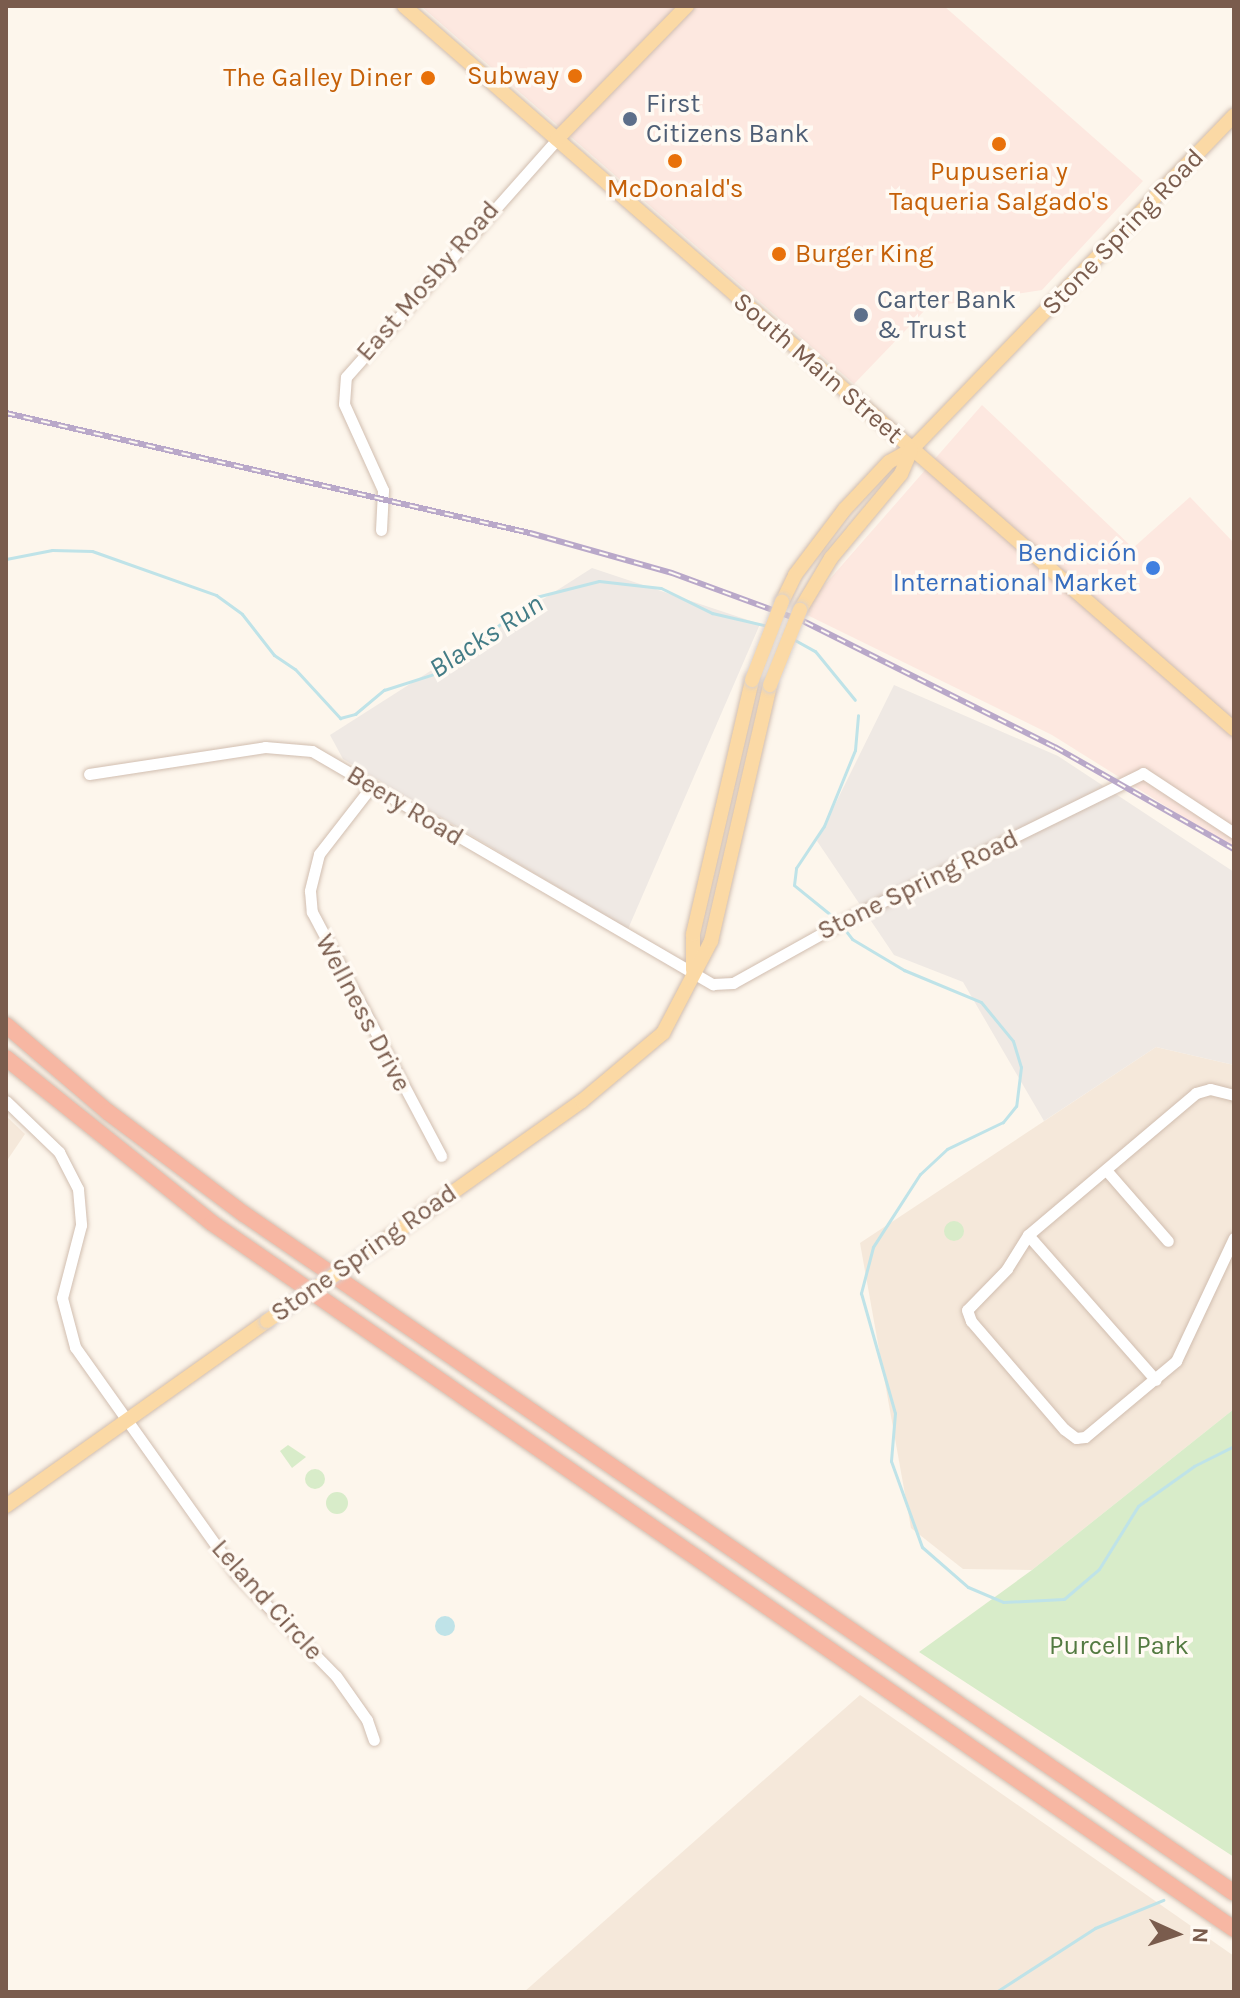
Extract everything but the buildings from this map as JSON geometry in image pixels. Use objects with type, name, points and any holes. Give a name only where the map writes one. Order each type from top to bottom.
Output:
[{"type":"highway","points":[[6,1025],[108,1112],[235,1208],[1234,1893]]},
{"type":"highway","points":[[6,1058],[114,1150],[212,1223],[1234,1929]]},
{"type":"main road","name":"South Main Street","points":[[404,6],[1234,729]]},
{"type":"main road","points":[[557,139],[687,6]]},
{"type":"main road","name":"Stone Spring Road","points":[[693,975],[693,934],[752,680],[795,575],[845,509],[889,462],[911,450],[1234,116]]},
{"type":"main road","name":"Stone Spring Road","points":[[6,1506],[377,1246],[643,1054],[663,1033],[711,941],[770,685],[800,610],[831,558],[901,474],[911,450]]},
{"type":"street","name":"East Mosby Road","points":[[381,530],[383,490],[344,404],[347,374],[557,139]]},
{"type":"street","name":"Beery Road","points":[[89,774],[278,747],[317,753],[693,975]]},
{"type":"street","name":"Stone Spring Road","points":[[693,975],[713,984],[733,983],[855,915],[1143,773],[1234,833]]},
{"type":"street","name":"Wellness Drive","points":[[371,787],[319,854],[311,881],[312,912],[441,1156]]},
{"type":"street","points":[[1234,1095],[1210,1089],[1196,1093],[1028,1235],[1007,1269],[967,1310],[971,1321],[1064,1429],[1076,1438],[1085,1437],[1176,1361],[1234,1238]]},
{"type":"street","name":"Leland Circle","points":[[6,1101],[59,1152],[74,1175],[81,1225],[63,1286],[63,1317],[75,1347],[237,1575],[336,1676],[367,1720],[374,1740]]},
{"type":"street","points":[[1106,1170],[1168,1241]]},
{"type":"street","points":[[1028,1235],[1156,1380]]},
{"type":"shaded area","points":[[421,6],[944,6],[1143,181],[1042,290],[928,307],[854,384]]},
{"type":"shaded area","points":[[982,405],[1133,548],[1190,497],[1234,543],[1234,849],[1052,735],[801,612]]},
{"type":"shaded area","points":[[592,568],[760,624],[628,929],[343,759],[330,735]]},
{"type":"shaded area","points":[[894,685],[1058,756],[1234,872],[1234,1065],[1156,1047],[1044,1121],[963,982],[894,955],[817,841]]},
{"type":"shaded area","points":[[1156,1047],[1234,1065],[1234,1409],[1032,1570],[963,1569],[911,1528],[860,1243]]},
{"type":"shaded area","points":[[6,1116],[25,1134],[6,1162]]},
{"type":"shaded area","points":[[860,1695],[1234,1956],[1234,1992],[524,1992]]},
{"type":"green space","points":[[954,1221],[961,1224],[964,1231],[961,1238],[954,1241],[947,1238],[944,1231],[947,1224]]},
{"type":"green space","name":"Purcell Park","points":[[1234,1409],[1234,1857],[919,1652],[1032,1570]]},
{"type":"green space","points":[[288,1445],[306,1457],[292,1468],[280,1451]]},
{"type":"green space","points":[[315,1469],[322,1472],[325,1479],[322,1486],[315,1489],[308,1486],[305,1479],[308,1472]]},
{"type":"green space","points":[[337,1492],[345,1495],[348,1503],[345,1511],[337,1514],[329,1511],[326,1503],[329,1495]]},
{"type":"water","points":[[445,1616],[452,1619],[455,1626],[452,1633],[445,1636],[438,1633],[435,1626],[438,1619]]},
{"type":"waterway","name":"Blacks Run","points":[[6,559],[52,550],[92,551],[216,595],[242,614],[274,655],[295,669],[340,718],[355,714],[384,690],[434,674],[536,597],[599,581],[661,588],[712,613],[768,626]]},
{"type":"waterway","name":"Blacks Run","points":[[793,639],[815,651],[855,700]]},
{"type":"waterway","name":"Blacks Run","points":[[837,920],[794,885],[796,868],[824,826],[855,750],[858,715]]},
{"type":"waterway","name":"Blacks Run","points":[[842,926],[852,939],[904,970],[981,1002],[1013,1041],[1021,1067],[1016,1106],[1003,1122],[947,1149],[920,1174],[873,1247],[861,1293],[895,1413],[891,1461],[922,1547],[968,1587],[1003,1602],[1064,1599],[1099,1569],[1138,1506],[1194,1466],[1234,1446]]},
{"type":"waterway","points":[[996,1992],[1095,1928],[1163,1900]]},
{"type":"railway","points":[[6,413],[530,533],[672,573],[805,622],[1055,747],[1234,849]]},
{"type":"place","name":"Subway","points":[[575,76]]},
{"type":"place","name":"The Galley Diner","points":[[428,78]]},
{"type":"place","name":"First Citizens Bank","points":[[630,119]]},
{"type":"place","name":"Pupuseria y Taqueria Salgado's","points":[[999,144]]},
{"type":"place","name":"McDonald's","points":[[675,161]]},
{"type":"place","name":"Burger King","points":[[779,254]]},
{"type":"place","name":"Carter Bank & Trust","points":[[861,315]]},
{"type":"place","name":"Bendición International Market","points":[[1153,568]]}]
